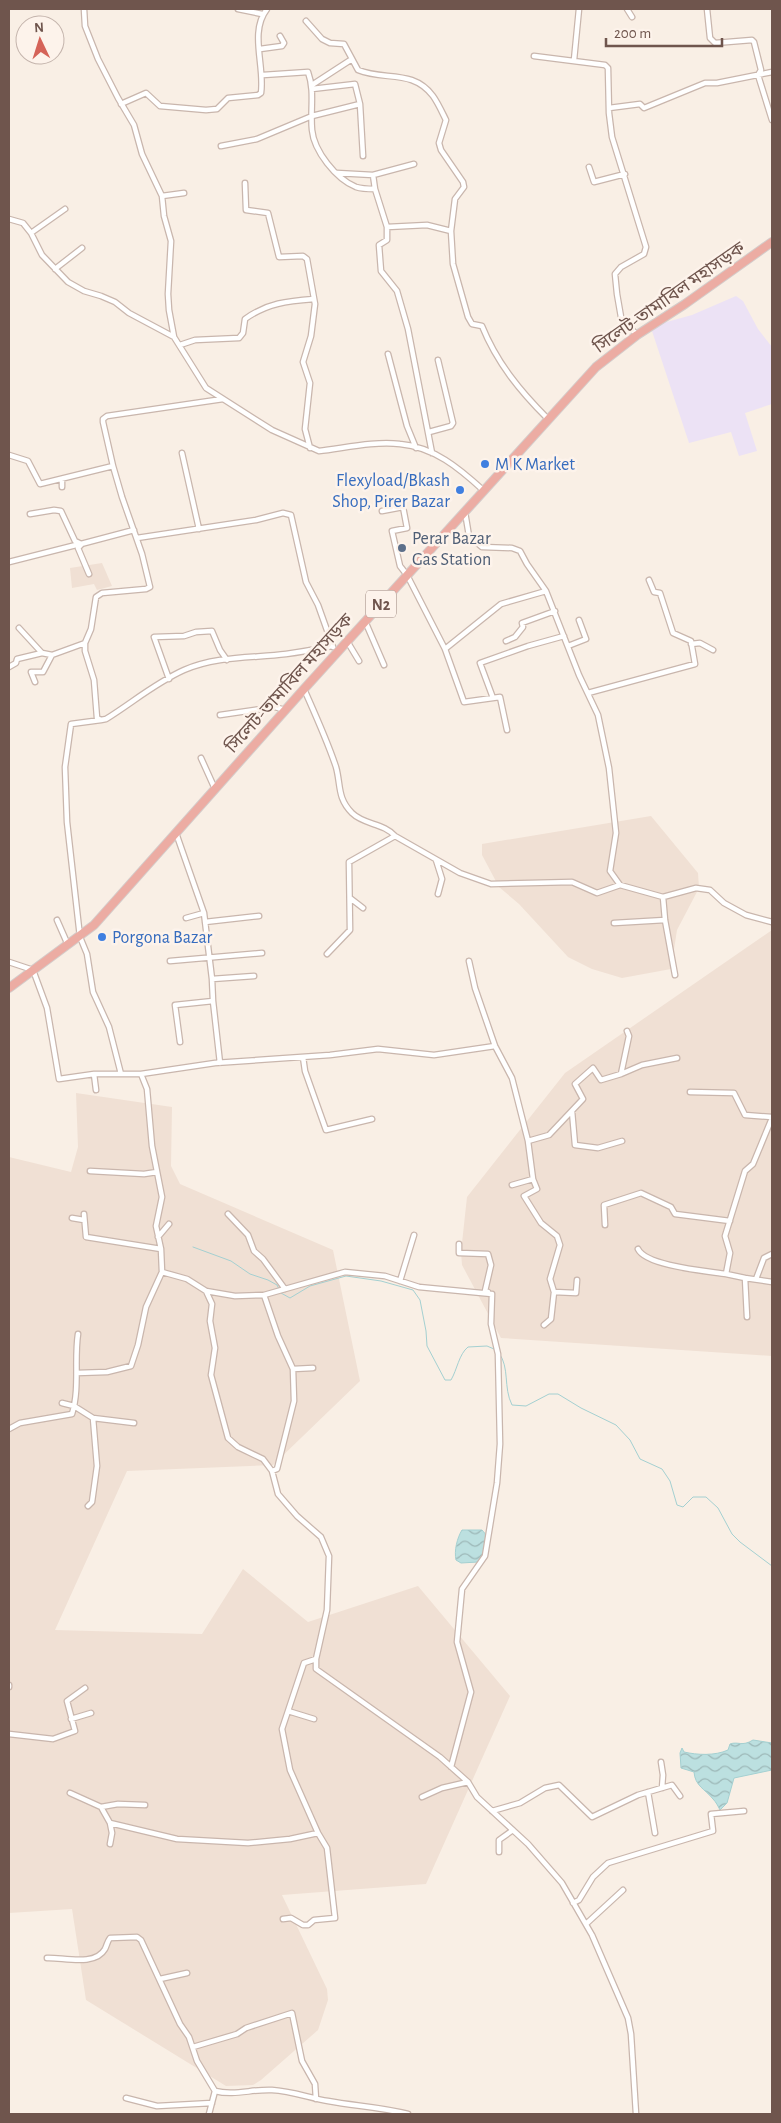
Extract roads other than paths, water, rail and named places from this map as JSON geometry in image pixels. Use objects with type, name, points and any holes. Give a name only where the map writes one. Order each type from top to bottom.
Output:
[{"type":"highway","name":"সিলেট-তামাবিল মহাসড়ক","points":[[9,988],[94,925],[304,689],[335,649],[347,641],[596,367],[637,335],[685,304],[772,242]]},
{"type":"street","points":[[84,9],[85,26],[98,59],[134,126],[142,154],[162,196],[164,216],[172,241],[168,310],[174,338]]},
{"type":"street","points":[[238,9],[262,14]]},
{"type":"street","points":[[121,104],[146,93],[160,106],[183,110],[210,110],[217,109],[228,98],[258,95],[261,93],[263,75],[258,32],[262,14],[267,9]]},
{"type":"street","points":[[574,60],[579,9]]},
{"type":"street","points":[[627,9],[632,17]]},
{"type":"street","points":[[707,9],[710,38],[715,43],[752,40],[754,42],[761,70],[758,75],[772,120]]},
{"type":"street","points":[[306,22],[322,39],[344,44],[355,68],[370,75],[415,80],[434,96],[446,120],[439,143],[441,150],[463,182],[464,187],[455,199],[451,231],[455,273],[468,317],[472,324],[482,326],[491,348],[512,380],[548,419]]},
{"type":"street","points":[[260,49],[282,46],[284,42],[280,36]]},
{"type":"street","points":[[534,56],[605,65],[608,68],[612,137],[646,247],[644,254],[620,267],[615,274],[621,317],[637,335]]},
{"type":"street","points":[[312,87],[352,59]]},
{"type":"street","points":[[263,75],[308,72],[312,87],[312,132],[319,149],[336,173],[354,186],[375,190]]},
{"type":"street","points":[[609,108],[640,104],[644,108],[649,107],[669,96],[705,83],[717,83],[772,72]]},
{"type":"street","points":[[312,87],[354,84],[360,104],[363,156]]},
{"type":"street","points":[[220,146],[257,139],[312,116],[360,104]]},
{"type":"street","points":[[336,173],[373,175],[414,164]]},
{"type":"street","points":[[589,167],[594,182],[625,174]]},
{"type":"street","points":[[373,175],[375,190],[387,227],[387,240],[379,245],[381,271],[397,291],[432,452]]},
{"type":"street","points":[[245,183],[246,210],[268,213],[279,257],[306,257],[315,304],[310,336],[303,362],[310,383],[306,429],[310,448]]},
{"type":"street","points":[[162,196],[184,193]]},
{"type":"street","points":[[31,233],[65,209]]},
{"type":"street","points":[[9,219],[23,223],[31,233],[42,255],[68,282],[84,291],[114,302],[129,313],[174,338],[206,388],[272,430],[319,451],[393,443],[432,452],[461,469],[484,490]]},
{"type":"street","points":[[387,227],[427,225],[451,231]]},
{"type":"street","points":[[55,269],[82,248]]},
{"type":"street","points":[[180,345],[196,340],[239,338],[243,333],[245,319],[253,314],[280,301],[314,299]]},
{"type":"street","points":[[388,354],[407,426],[417,448]]},
{"type":"street","points":[[429,432],[451,426],[453,423],[438,360]]},
{"type":"street","points":[[100,720],[97,718],[94,680],[85,651],[85,643],[91,629],[96,597],[98,594],[150,587],[137,538],[113,466],[103,419],[107,416],[222,399]]},
{"type":"street","points":[[182,453],[199,529]]},
{"type":"street","points":[[9,455],[28,460],[40,484],[113,466]]},
{"type":"street","points":[[62,479],[62,487]]},
{"type":"street","points":[[382,511],[403,507],[407,528],[392,531],[400,566],[407,575],[445,649],[464,702],[500,697],[507,730]]},
{"type":"street","points":[[30,514],[54,510],[61,511],[75,541],[82,544]]},
{"type":"street","points":[[465,512],[469,536],[482,547],[512,548],[520,552],[526,564],[546,591],[598,715],[609,768],[616,833],[610,871],[620,885]]},
{"type":"street","points":[[121,1074],[109,1027],[93,992],[87,954],[80,937],[67,822],[65,767],[71,724],[106,719],[138,700],[144,692],[184,670],[201,664],[335,649],[318,605],[306,582],[291,515],[283,513],[256,520],[137,538]]},
{"type":"street","points":[[9,562],[134,530]]},
{"type":"street","points":[[82,544],[78,548],[88,574]]},
{"type":"street","points":[[588,693],[695,664],[691,640],[673,632],[660,593],[654,592],[649,580]]},
{"type":"street","points":[[445,649],[501,604],[546,591]]},
{"type":"street","points":[[506,641],[515,637],[523,627],[522,623],[555,612]]},
{"type":"street","points":[[568,646],[586,639],[579,620]]},
{"type":"street","points":[[365,621],[384,665]]},
{"type":"street","points":[[19,628],[42,652]]},
{"type":"street","points":[[169,679],[154,636],[184,636],[196,632],[212,631],[220,650],[227,660]]},
{"type":"street","points":[[494,698],[480,663],[564,636]]},
{"type":"street","points":[[347,641],[358,661]]},
{"type":"street","points":[[9,667],[16,663],[17,659],[42,652],[52,654],[85,643]]},
{"type":"street","points":[[691,644],[700,643],[713,650]]},
{"type":"street","points":[[35,682],[31,672],[43,672],[52,654]]},
{"type":"street","points":[[304,689],[337,769],[340,797],[352,813],[364,821],[388,828],[395,836],[460,873],[492,884],[572,882],[597,893],[620,885],[663,896],[696,888],[710,890],[724,903],[746,915],[772,922]]},
{"type":"street","points":[[220,715],[275,707],[285,710]]},
{"type":"street","points":[[201,758],[215,790]]},
{"type":"street","points":[[176,834],[204,913],[220,1063]]},
{"type":"street","points":[[327,954],[350,930],[350,862],[395,836]]},
{"type":"street","points":[[436,860],[442,879],[438,894]]},
{"type":"street","points":[[663,896],[665,920],[675,974]]},
{"type":"street","points":[[350,898],[363,908]]},
{"type":"street","points":[[186,918],[204,913]]},
{"type":"street","points":[[205,922],[259,916]]},
{"type":"street","points":[[57,920],[68,945]]},
{"type":"street","points":[[614,923],[665,920]]},
{"type":"street","points":[[170,961],[262,953]]},
{"type":"street","points":[[469,961],[475,988],[495,1046],[512,1078],[528,1140],[533,1179],[537,1189],[524,1196],[541,1223],[556,1236],[560,1245],[550,1278],[554,1292],[552,1319],[544,1326]]},
{"type":"street","points":[[9,962],[33,970],[47,1008],[60,1078],[94,1074],[141,1074],[220,1063],[378,1049],[434,1055],[495,1046]]},
{"type":"street","points":[[212,979],[254,976]]},
{"type":"street","points":[[180,1042],[175,1005],[213,1001]]},
{"type":"street","points":[[621,1074],[629,1036],[627,1031]]},
{"type":"street","points":[[303,1057],[305,1071],[326,1130],[372,1119]]},
{"type":"street","points":[[528,1140],[549,1135],[572,1111],[583,1099],[575,1084],[594,1068],[601,1080],[642,1065],[677,1058]]},
{"type":"street","points":[[94,1074],[96,1090]]},
{"type":"street","points":[[77,1373],[107,1372],[131,1366],[138,1345],[146,1307],[162,1272],[161,1249],[156,1226],[162,1197],[152,1146],[147,1090],[141,1074]]},
{"type":"street","points":[[690,1092],[734,1093],[745,1115],[772,1117],[753,1164],[745,1171],[730,1221],[726,1236],[730,1253],[726,1274]]},
{"type":"street","points":[[572,1111],[575,1145],[598,1148],[622,1141]]},
{"type":"street","points":[[90,1171],[144,1174],[157,1172]]},
{"type":"street","points":[[512,1185],[533,1179]]},
{"type":"street","points":[[605,1225],[604,1205],[641,1193],[671,1207],[674,1214],[730,1221]]},
{"type":"street","points":[[84,1214],[86,1237]]},
{"type":"street","points":[[228,1214],[248,1235],[254,1251],[263,1258],[286,1289]]},
{"type":"street","points":[[72,1218],[84,1220]]},
{"type":"street","points":[[158,1237],[169,1224]]},
{"type":"street","points":[[400,1281],[414,1235]]},
{"type":"street","points":[[86,1237],[161,1249]]},
{"type":"street","points":[[82,1241],[86,1237]]},
{"type":"street","points":[[459,1244],[459,1253],[488,1254],[491,1265],[485,1291],[492,1294]]},
{"type":"street","points":[[638,1249],[640,1253],[654,1260],[772,1282]]},
{"type":"street","points":[[756,1279],[764,1258],[772,1254]]},
{"type":"street","points":[[162,1272],[187,1279],[206,1291],[235,1296],[264,1295],[345,1272],[385,1276],[419,1287],[492,1294]]},
{"type":"street","points":[[745,1278],[748,1317]]},
{"type":"street","points":[[554,1292],[576,1293],[577,1280]]},
{"type":"street","points":[[206,1291],[212,1304],[210,1321],[215,1348],[211,1375],[228,1438],[238,1447],[263,1459],[272,1471],[278,1494],[297,1516],[321,1537],[329,1556],[327,1610],[316,1660],[316,1669],[440,1757],[468,1782],[477,1797],[528,1844],[562,1883],[586,1924],[628,2018],[636,2114]]},
{"type":"street","points":[[451,1767],[471,1692],[457,1642],[462,1589],[485,1556],[500,1444],[498,1354],[491,1324],[492,1294]]},
{"type":"street","points":[[264,1295],[278,1336],[293,1369],[294,1401],[277,1469],[272,1471]]},
{"type":"street","points":[[9,1429],[20,1423],[72,1414],[77,1373],[75,1349],[78,1334]]},
{"type":"street","points":[[293,1369],[313,1368]]},
{"type":"street","points":[[62,1403],[74,1406],[93,1418],[134,1423]]},
{"type":"street","points":[[88,1506],[92,1502],[97,1466],[93,1418]]},
{"type":"street","points":[[283,1919],[291,1918],[303,1925],[314,1920],[335,1918],[327,1848],[318,1833],[290,1770],[282,1729],[304,1663],[316,1660]]},
{"type":"street","points":[[9,1734],[53,1739],[75,1731],[67,1701],[85,1688]]},
{"type":"street","points":[[288,1710],[314,1719]]},
{"type":"street","points":[[71,1719],[91,1712]]},
{"type":"street","points":[[660,1762],[663,1775],[662,1788]]},
{"type":"street","points":[[422,1797],[442,1788],[468,1782]]},
{"type":"street","points":[[492,1811],[520,1803],[545,1788],[559,1785],[592,1816],[648,1792],[672,1785],[680,1796]]},
{"type":"street","points":[[648,1792],[655,1833]]},
{"type":"street","points":[[70,1793],[101,1807],[118,1804],[145,1805]]},
{"type":"street","points":[[101,1807],[110,1823],[112,1833],[110,1844]]},
{"type":"street","points":[[573,1903],[579,1900],[593,1877],[608,1863],[714,1831],[711,1814],[744,1811]]},
{"type":"street","points":[[110,1823],[177,1839],[248,1843],[290,1839],[318,1833]]},
{"type":"street","points":[[499,1852],[499,1840],[513,1830]]},
{"type":"street","points":[[586,1924],[623,1890]]},
{"type":"street","points":[[46,1958],[63,1957],[74,1961],[96,1957],[102,1952],[110,1938],[137,1938],[144,1944],[180,2024],[194,2047],[197,2061],[215,2091],[208,2114]]},
{"type":"street","points":[[160,1979],[188,1973]]},
{"type":"street","points":[[194,2047],[237,2034],[246,2028],[292,2013],[302,2061],[315,2084],[316,2099]]},
{"type":"street","points":[[215,2091],[234,2094],[246,2091],[271,2090],[316,2099],[377,2107],[408,2114]]},
{"type":"street","points":[[126,2098],[157,2106],[212,2103]]},
{"type":"water","points":[[462,1530],[482,1530],[485,1533],[487,1542],[483,1555],[478,1562],[461,1563],[456,1560],[456,1545]]},
{"type":"water","points":[[753,1740],[772,1743],[772,1770],[734,1778],[727,1803],[720,1810],[714,1800],[698,1784],[694,1772],[681,1768],[680,1753],[682,1748],[684,1752],[712,1754],[728,1750],[730,1744],[743,1744]]},
{"type":"waterway","points":[[193,1247],[231,1261],[250,1274],[277,1285],[279,1289]]},
{"type":"waterway","points":[[281,1293],[290,1298],[310,1286],[346,1276],[381,1281],[413,1290],[420,1300],[427,1346],[445,1380],[451,1380],[462,1354],[468,1347],[487,1346],[494,1349]]},
{"type":"waterway","points":[[499,1353],[504,1365],[509,1398],[512,1405],[526,1406],[549,1394],[558,1394],[581,1408],[616,1425],[630,1440],[640,1459],[662,1469],[670,1481],[677,1505],[683,1507],[693,1497],[706,1497],[718,1508],[732,1534],[772,1566]]},
{"type":"place","name":"M K Market","points":[[485,464]]},
{"type":"place","name":"Flexyload/Bkash Shop, Pirer Bazar","points":[[460,490]]},
{"type":"place","name":"Perar Bazar Gas Station","points":[[402,548]]},
{"type":"place","name":"Porgona Bazar","points":[[102,937]]}]
